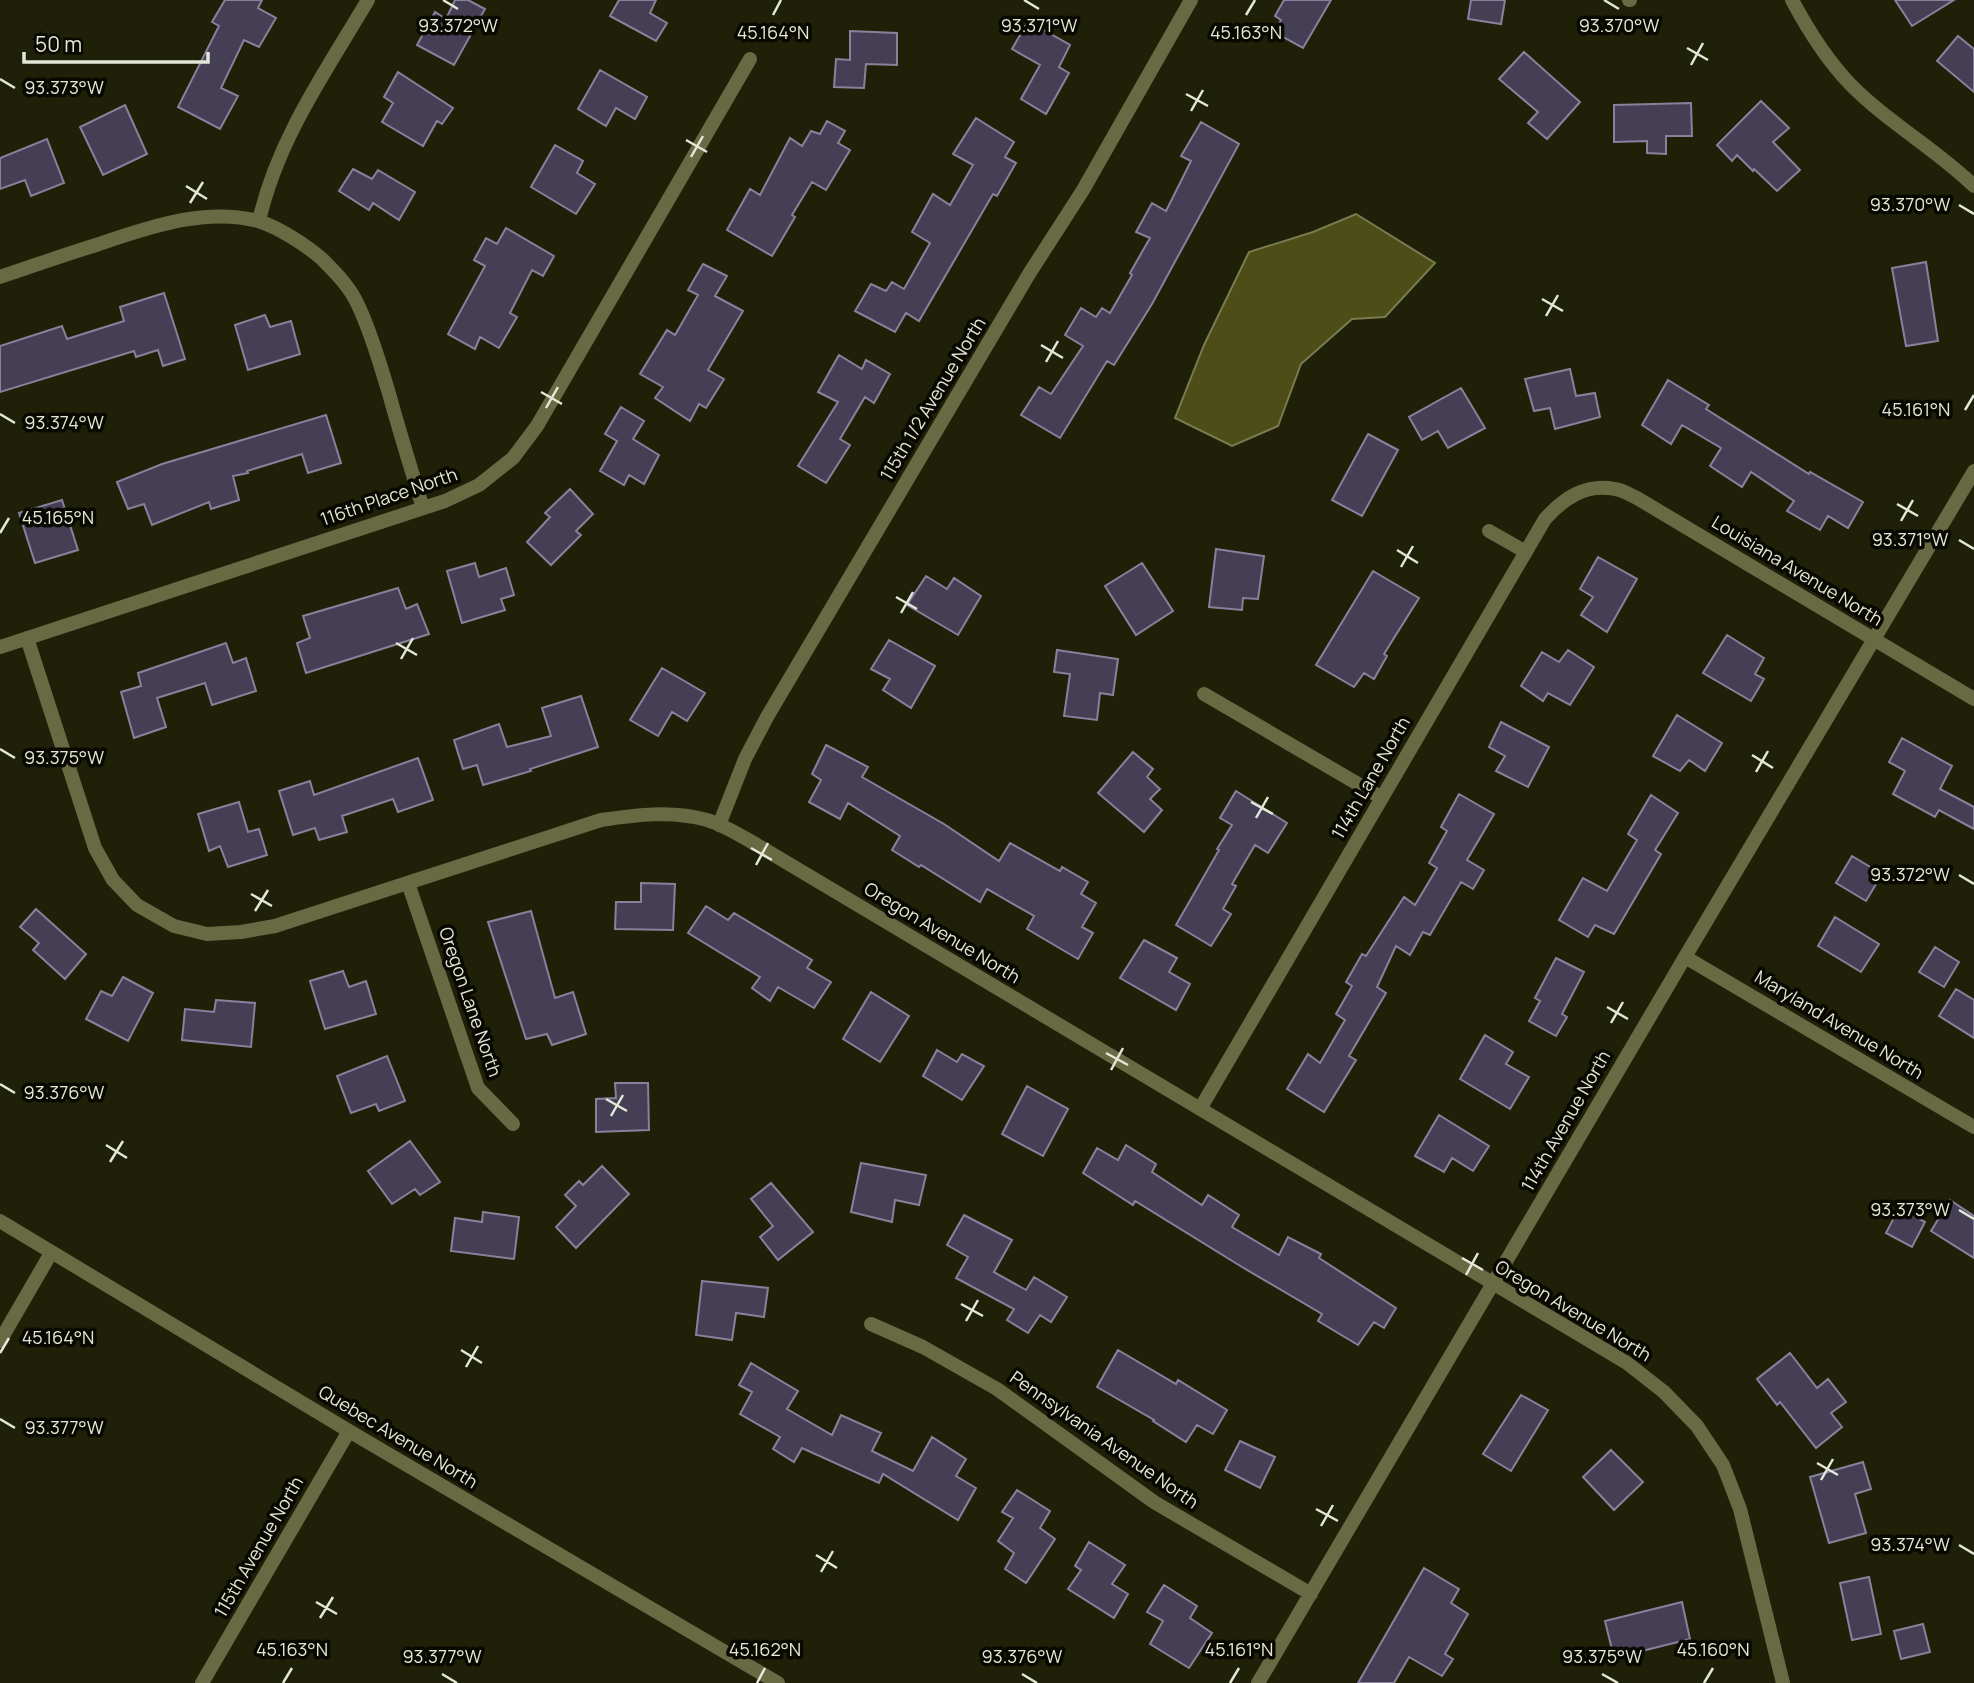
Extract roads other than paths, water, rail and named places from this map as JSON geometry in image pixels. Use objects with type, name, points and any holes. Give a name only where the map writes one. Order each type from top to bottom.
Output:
[{"type":"street","points":[[259,222],[268,186],[287,140],[368,0]]},
{"type":"street","name":"115th 1/2 Avenue North","points":[[719,825],[745,759],[767,717],[1029,274],[1089,180],[1191,0]]},
{"type":"street","points":[[1792,0],[1812,36],[1850,84],[1974,186]]},
{"type":"street","name":"116th Place North","points":[[27,638],[445,501],[479,485],[513,458],[537,426],[750,59]]},
{"type":"street","points":[[0,277],[160,225],[192,219],[219,217],[259,222],[290,237],[313,251],[346,285],[358,303],[372,336],[423,508]]},
{"type":"street","name":"114th Avenue North","points":[[1258,1683],[1974,471]]},
{"type":"street","name":"Louisiana Avenue North","points":[[1595,488],[1617,489],[1637,498],[1974,699]]},
{"type":"street","name":"114th Lane North","points":[[1200,1109],[1545,519],[1559,504],[1574,494],[1595,488]]},
{"type":"street","points":[[1489,531],[1526,552]]},
{"type":"street","points":[[0,647],[27,638]]},
{"type":"street","name":"Oregon Avenue North","points":[[27,638],[95,848],[113,880],[137,905],[174,926],[207,934],[275,926],[601,820],[643,814],[705,819],[769,852],[1627,1363],[1664,1392],[1697,1426],[1723,1465],[1740,1509],[1783,1683]]},
{"type":"street","points":[[1204,694],[1382,798]]},
{"type":"street","name":"Oregon Lane North","points":[[408,883],[478,1088],[513,1124]]},
{"type":"street","name":"Maryland Avenue North","points":[[1685,957],[1974,1127]]},
{"type":"street","name":"Quebec Avenue North","points":[[0,1221],[349,1431],[778,1683]]},
{"type":"street","points":[[0,1341],[51,1253]]},
{"type":"street","name":"Pennsylvania Avenue North","points":[[871,1324],[923,1347],[997,1389],[1154,1502],[1311,1594]]},
{"type":"street","name":"115th Avenue North","points":[[202,1683],[349,1431]]}]
